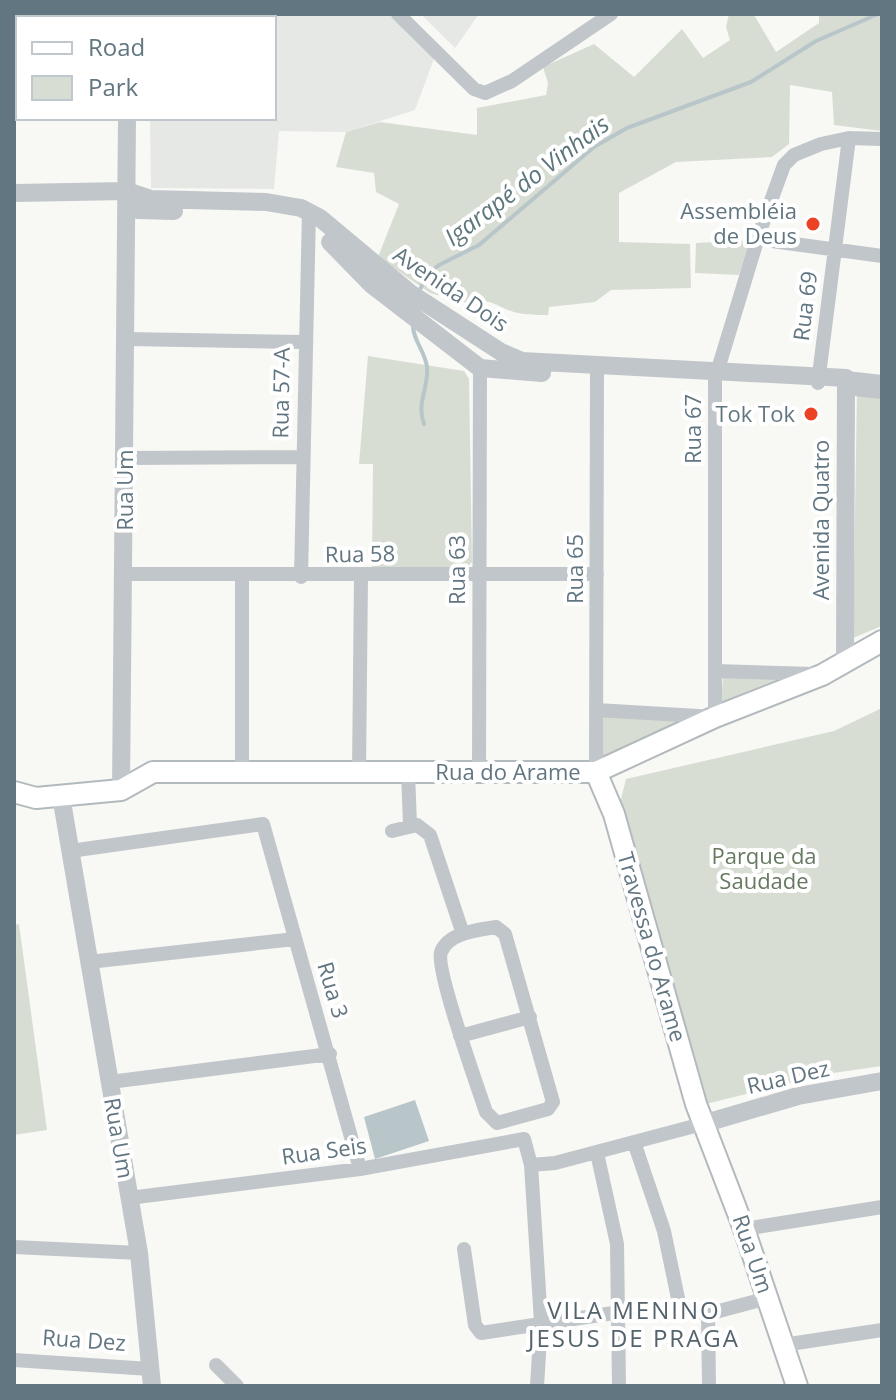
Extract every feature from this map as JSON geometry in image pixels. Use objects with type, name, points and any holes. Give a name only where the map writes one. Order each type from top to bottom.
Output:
[{"type":"main road","points":[[845,641],[852,649],[874,644]]},
{"type":"main road","name":"Rua do Arame","points":[[122,781],[153,772],[596,772],[715,717],[822,675],[874,644]]},
{"type":"main road","name":"Travessa do Arame","points":[[596,772],[614,814],[696,1104],[706,1123]]},
{"type":"main road","points":[[14,792],[29,798],[61,796],[122,781]]},
{"type":"main road","name":"Rua Um","points":[[706,1123],[797,1386]]},
{"type":"street","points":[[398,14],[474,89],[485,93],[497,90],[611,14]]},
{"type":"street","points":[[127,120],[133,206],[143,211],[307,216]]},
{"type":"street","points":[[131,193],[138,120]]},
{"type":"street","points":[[849,138],[882,139]]},
{"type":"street","name":"Rua 67","points":[[715,717],[716,375],[777,176],[794,155],[849,138]]},
{"type":"street","name":"Rua 69","points":[[818,380],[849,138]]},
{"type":"street","points":[[14,193],[131,193]]},
{"type":"street","name":"Rua Um","points":[[122,781],[126,339],[131,193]]},
{"type":"street","name":"Avenida Dois","points":[[307,216],[426,316],[480,368],[503,372],[597,370],[846,383],[882,382]]},
{"type":"street","name":"Rua 57-A","points":[[301,577],[307,216]]},
{"type":"street","points":[[757,239],[882,256]]},
{"type":"street","name":"Avenida Dois","points":[[426,316],[515,359],[597,370]]},
{"type":"street","points":[[126,339],[304,342]]},
{"type":"street","name":"Rua 63","points":[[479,772],[480,368]]},
{"type":"street","name":"Rua 65","points":[[596,772],[597,370]]},
{"type":"street","name":"Avenida Dois","points":[[846,383],[882,392]]},
{"type":"street","name":"Avenida Quatro","points":[[845,663],[846,383]]},
{"type":"street","points":[[125,458],[303,457]]},
{"type":"street","name":"Rua 58","points":[[124,574],[361,577],[597,574]]},
{"type":"street","points":[[242,576],[242,772]]},
{"type":"street","points":[[359,772],[361,577]]},
{"type":"street","points":[[715,671],[822,675]]},
{"type":"street","points":[[596,710],[715,717]]},
{"type":"street","points":[[408,772],[410,825]]},
{"type":"street","name":"Rua Um","points":[[61,796],[139,1253],[151,1378]]},
{"type":"street","name":"Rua 3","points":[[70,851],[263,824],[360,1169]]},
{"type":"street","points":[[392,831],[410,825],[422,827],[430,835],[463,934]]},
{"type":"street","points":[[496,927],[503,930],[530,1017],[553,1102],[548,1109],[497,1123],[486,1112],[460,1036],[440,960],[443,948],[463,934],[496,927]]},
{"type":"street","points":[[89,962],[295,939]]},
{"type":"street","points":[[460,1036],[530,1017]]},
{"type":"street","points":[[110,1082],[330,1054]]},
{"type":"street","name":"Rua Dez","points":[[706,1123],[798,1096],[882,1081]]},
{"type":"street","points":[[537,1386],[541,1322],[531,1165],[597,1153],[706,1123]]},
{"type":"street","name":"Rua Seis","points":[[129,1198],[360,1169],[524,1139],[531,1165]]},
{"type":"street","points":[[634,1142],[664,1231],[680,1308]]},
{"type":"street","points":[[597,1153],[617,1244],[619,1386]]},
{"type":"street","points":[[744,1229],[882,1207]]},
{"type":"street","points":[[14,1247],[139,1253]]},
{"type":"street","points":[[464,1249],[474,1319],[481,1333],[620,1312],[680,1308],[708,1314],[768,1298]]},
{"type":"street","points":[[708,1314],[709,1386]]},
{"type":"street","points":[[783,1345],[882,1330]]},
{"type":"street","name":"Rua Dez","points":[[14,1360],[151,1378]]},
{"type":"street","points":[[216,1365],[237,1386]]},
{"type":"shaded area","points":[[389,14],[435,56],[415,110],[346,132],[279,131],[274,189],[151,188],[150,120],[276,120],[276,16],[151,16]]},
{"type":"shaded area","points":[[421,14],[479,14],[455,48]]},
{"type":"shaded area","points":[[415,1100],[429,1141],[375,1159],[364,1117]]},
{"type":"green space","points":[[729,14],[754,15],[776,52],[819,23],[819,14],[882,14],[882,131],[834,125],[832,92],[790,85],[789,144],[772,157],[676,162],[619,193],[619,242],[690,244],[691,288],[611,290],[595,302],[549,307],[548,315],[527,314],[486,301],[477,306],[430,293],[378,257],[399,204],[376,192],[374,173],[336,167],[346,132],[380,122],[477,135],[477,108],[546,95],[548,83],[543,67],[594,44],[634,77],[682,29],[703,58],[730,40],[726,27]]},
{"type":"green space","points":[[752,240],[739,275],[695,273],[696,243]]},
{"type":"green space","points":[[368,356],[464,371],[469,379],[472,562],[464,570],[372,571],[373,464],[359,464]]},
{"type":"green space","points":[[857,389],[882,392],[882,626],[853,638]]},
{"type":"green space","points":[[723,676],[795,676],[721,707]]},
{"type":"green space","name":"Parque da Saudade","points":[[882,708],[882,1066],[826,1074],[706,1104],[620,803],[626,779],[834,731]]},
{"type":"green space","points":[[601,714],[687,720],[600,760]]},
{"type":"green space","points":[[19,924],[47,1130],[14,1135],[14,925]]},
{"type":"waterway","name":"Igarapé do Vinhais","points":[[419,292],[426,276],[439,265],[479,245],[594,147],[627,128],[751,82],[816,41],[878,14]]},
{"type":"waterway","name":"Igarapé do Vinhais","points":[[413,324],[414,335],[427,367],[421,409],[424,424]]},
{"type":"place","name":"Assembléia de Deus","points":[[813,224]]},
{"type":"place","name":"Tok Tok","points":[[811,414]]},
{"type":"district","name":"VILA MENINO JESUS DE PRAGA","points":[[634,1325]]}]
